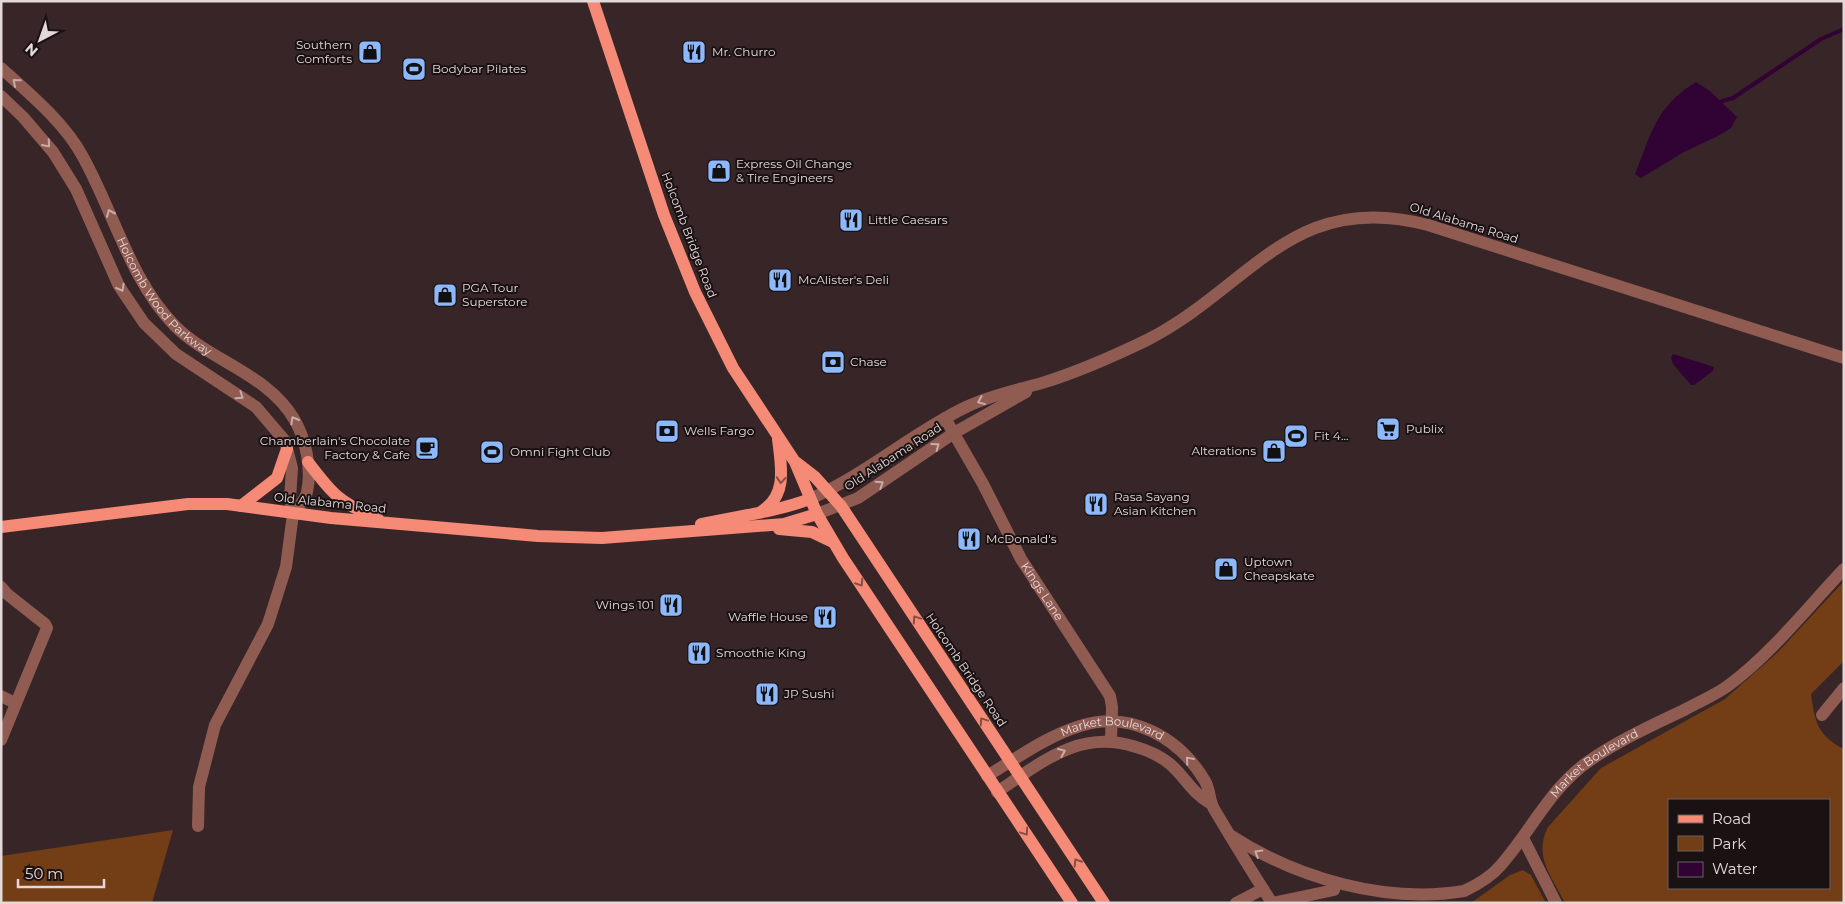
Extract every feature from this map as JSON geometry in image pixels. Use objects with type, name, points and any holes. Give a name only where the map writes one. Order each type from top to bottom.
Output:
[{"type":"main road","name":"Holcomb Bridge Road","points":[[593,1],[664,216],[685,269],[723,351],[795,462],[817,514],[833,542],[1072,903]]},
{"type":"main road","points":[[756,520],[780,491],[781,466],[778,437]]},
{"type":"main road","points":[[241,506],[277,478],[287,449]]},
{"type":"main road","points":[[308,462],[330,492],[350,506],[387,523]]},
{"type":"main road","name":"Holcomb Bridge Road","points":[[795,462],[829,491],[841,506],[1104,903]]},
{"type":"main road","name":"Old Alabama Road","points":[[756,520],[810,499]]},
{"type":"main road","name":"Old Alabama Road","points":[[1,527],[188,504],[241,506],[293,514],[387,523],[580,538],[658,535],[723,518],[784,524],[817,514]]},
{"type":"main road","points":[[756,520],[812,532],[833,542]]},
{"type":"street","name":"Holcomb Wood Parkway","points":[[1,68],[30,94],[64,131],[82,155],[150,298],[177,328],[256,381],[281,402],[294,418],[301,434],[308,462],[308,494],[293,514]]},
{"type":"street","name":"Holcomb Wood Parkway","points":[[1,96],[24,117],[53,152],[76,189],[120,286],[144,323],[176,354],[256,407],[286,441],[292,468],[290,500],[293,514],[286,567],[268,624],[215,725],[199,787],[198,826]]},
{"type":"street","name":"Old Alabama Road","points":[[810,499],[853,479],[945,418],[987,398],[1044,382],[1126,350],[1163,332],[1260,258],[1296,235],[1337,220],[1383,216],[1428,225],[1844,358]]},
{"type":"street","name":"Old Alabama Road","points":[[817,514],[841,506],[910,464],[954,433],[1044,382]]},
{"type":"street","name":"Kings Lane","points":[[945,418],[983,484],[1014,549],[1110,696],[1111,741]]},
{"type":"street","name":"Market Boulevard","points":[[1230,836],[1270,861],[1334,890],[1376,901],[1424,902],[1454,895],[1471,888],[1500,867],[1523,838],[1554,792],[1576,771],[1617,744],[1729,685],[1755,662],[1844,569]]},
{"type":"street","points":[[1,587],[45,624],[47,628],[1,740]]},
{"type":"street","points":[[1822,715],[1844,688]]},
{"type":"street","points":[[1,696],[15,703]]},
{"type":"street","name":"Market Boulevard","points":[[987,776],[1062,732],[1096,722],[1112,720],[1148,729],[1179,749],[1206,783],[1210,803],[1272,903],[1334,890]]},
{"type":"street","name":"Market Boulevard","points":[[997,792],[1056,754],[1069,748],[1095,741],[1111,741],[1134,746],[1156,755],[1169,764],[1197,795],[1210,803]]},
{"type":"street","points":[[1523,838],[1556,903]]},
{"type":"street","points":[[1236,903],[1263,889]]},
{"type":"green space","points":[[1844,581],[1844,661],[1811,694],[1819,727],[1828,738],[1844,749],[1844,903],[1565,903],[1543,857],[1542,847],[1548,827],[1601,768],[1725,699],[1777,653]]},
{"type":"green space","points":[[173,830],[152,903],[1,903],[1,856]]},
{"type":"green space","points":[[1523,870],[1531,875],[1546,903],[1471,903],[1510,875]]},
{"type":"water","points":[[1696,82],[1710,91],[1737,117],[1731,128],[1684,152],[1641,178],[1635,174],[1656,122],[1663,111],[1682,91]]},
{"type":"water","points":[[1673,354],[1714,367],[1713,371],[1694,385],[1691,385],[1673,364],[1671,358]]},
{"type":"waterway","points":[[1722,101],[1733,98],[1821,39],[1844,29]]},
{"type":"place","name":"Southern Comforts","points":[[370,52]]},
{"type":"place","name":"Mr. Churro","points":[[694,52]]},
{"type":"place","name":"Bodybar Pilates","points":[[414,69]]},
{"type":"place","name":"Express Oil Change & Tire Engineers","points":[[719,171]]},
{"type":"place","name":"Little Caesars","points":[[851,220]]},
{"type":"place","name":"McAlister's Deli","points":[[780,280]]},
{"type":"place","name":"PGA Tour Superstore","points":[[445,295]]},
{"type":"place","name":"Chase","points":[[833,362]]},
{"type":"place","name":"Publix","points":[[1388,429]]},
{"type":"place","name":"Wells Fargo","points":[[667,431]]},
{"type":"place","name":"Fit 4...","points":[[1296,436]]},
{"type":"place","name":"Chamberlain's Chocolate Factory & Cafe","points":[[427,448]]},
{"type":"place","name":"Alterations","points":[[1274,451]]},
{"type":"place","name":"Omni Fight Club","points":[[492,452]]},
{"type":"place","name":"Rasa Sayang Asian Kitchen","points":[[1096,504]]},
{"type":"place","name":"McDonald's","points":[[969,539]]},
{"type":"place","name":"Uptown Cheapskate","points":[[1226,569]]},
{"type":"place","name":"Wings 101","points":[[671,605]]},
{"type":"place","name":"Waffle House","points":[[825,617]]},
{"type":"place","name":"Smoothie King","points":[[699,653]]},
{"type":"place","name":"JP Sushi","points":[[767,694]]}]
